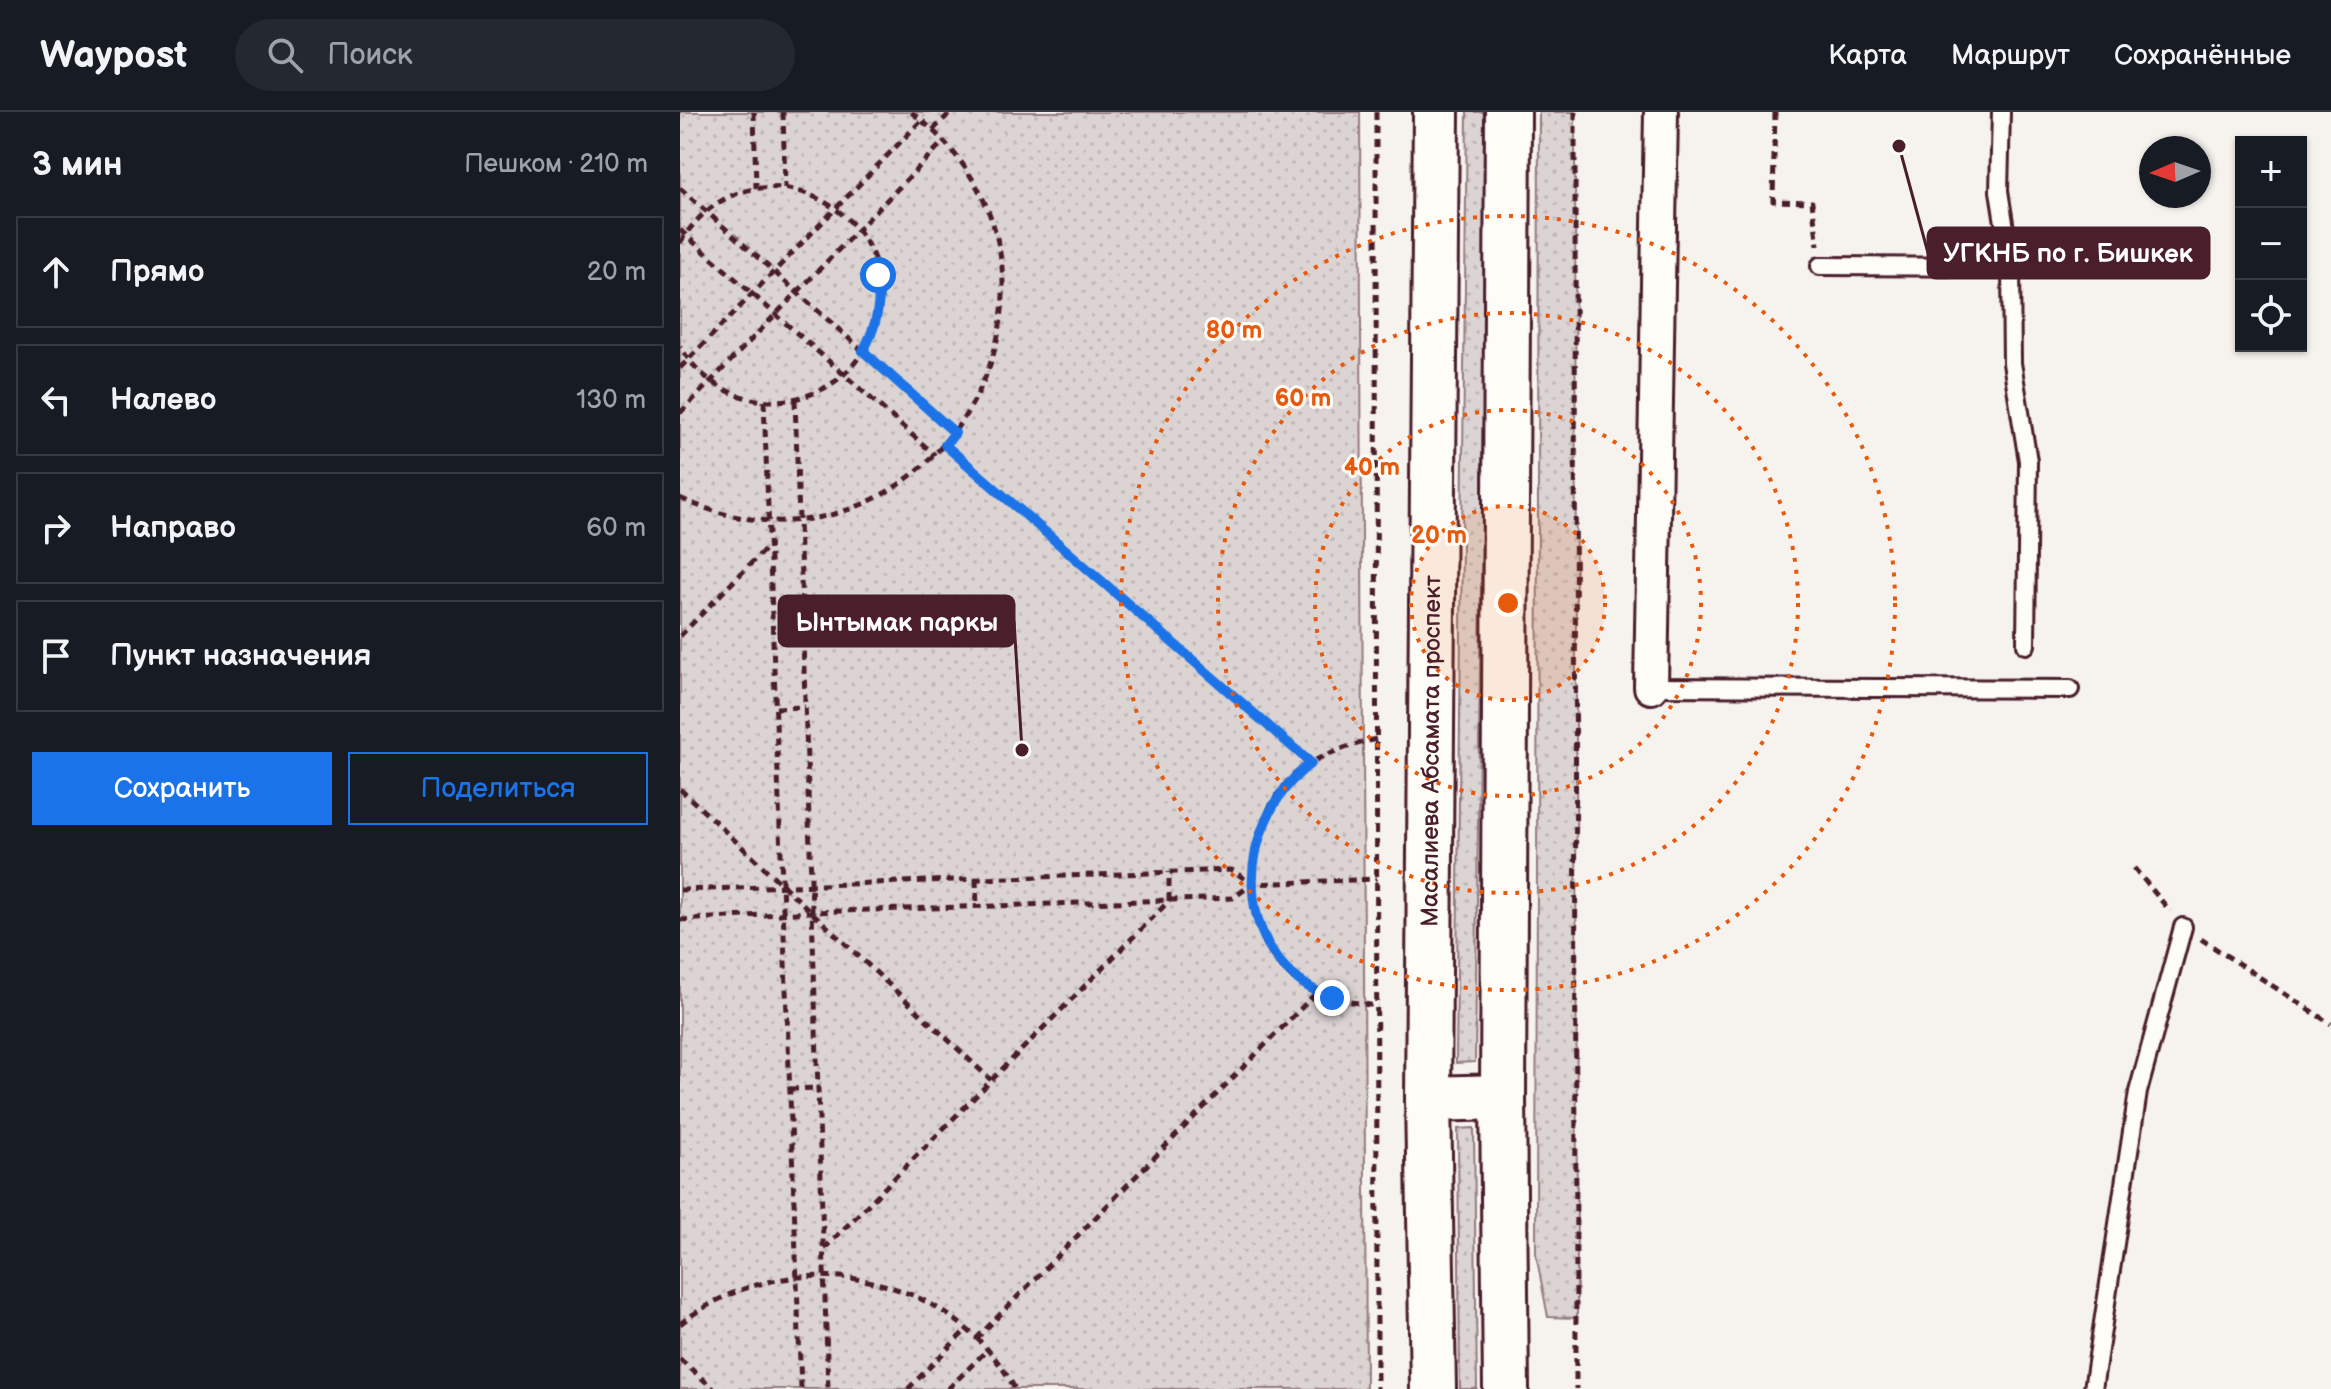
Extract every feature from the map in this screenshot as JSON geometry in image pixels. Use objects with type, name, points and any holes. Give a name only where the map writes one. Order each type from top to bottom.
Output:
[{"type":"main road","name":"Масалиева Абсамата проспект","points":[[1433,1389],[1428,1099],[1436,112]]},
{"type":"main road","points":[[1506,1389],[1503,1097],[1508,112]]},
{"type":"main road","points":[[1428,1099],[1503,1097]]},
{"type":"street","points":[[1651,687],[1661,112]]},
{"type":"lane","points":[[2001,112],[1999,191],[2011,267],[2012,363],[2028,461],[2026,645]]},
{"type":"lane","points":[[1820,266],[2011,267]]},
{"type":"lane","points":[[1651,687],[2070,689]]},
{"type":"lane","points":[[2093,1389],[2138,1092],[2183,927]]},
{"type":"path","points":[[754,112],[756,188]]},
{"type":"path","points":[[783,112],[785,188]]},
{"type":"path","points":[[680,498],[732,515],[769,520],[799,519],[836,512],[873,499],[906,480],[945,445],[968,415],[988,374],[999,330],[1003,285],[996,240],[990,218],[971,178],[944,141],[911,112]]},
{"type":"path","points":[[933,130],[951,112]]},
{"type":"path","points":[[1376,112],[1377,1389]]},
{"type":"path","points":[[1575,112],[1576,1389]]},
{"type":"path","points":[[1775,112],[1773,201],[1812,202],[1820,266]]},
{"type":"path","points":[[680,368],[922,120]]},
{"type":"path","points":[[680,413],[944,141]]},
{"type":"path","points":[[680,188],[955,433]]},
{"type":"path","points":[[680,243],[683,232],[706,211],[730,197],[756,188],[785,188],[811,194],[836,208],[858,229],[873,257],[880,294],[874,332],[863,351],[829,386],[795,400],[764,401],[738,395],[711,381],[688,360],[680,346]]},
{"type":"path","points":[[683,232],[935,455]]},
{"type":"path","points":[[795,400],[828,1389]]},
{"type":"path","points":[[764,401],[801,1389]]},
{"type":"path","points":[[945,445],[1311,763]]},
{"type":"path","points":[[680,636],[770,543]]},
{"type":"path","points":[[776,708],[805,707]]},
{"type":"path","points":[[1376,739],[1311,763],[1282,788],[1270,809],[1255,852],[1252,884],[1256,914],[1265,939],[1291,976],[1316,993],[1378,1006]]},
{"type":"path","points":[[680,789],[991,1080]]},
{"type":"path","points":[[2134,868],[2183,927],[2331,1024]]},
{"type":"path","points":[[680,890],[1232,870],[1252,884]]},
{"type":"path","points":[[824,1250],[1169,901],[1169,872]]},
{"type":"path","points":[[976,879],[977,907]]},
{"type":"path","points":[[680,920],[812,912],[1233,898],[1252,884],[1377,879]]},
{"type":"path","points":[[976,1339],[1316,993]]},
{"type":"path","points":[[790,1089],[818,1088]]},
{"type":"path","points":[[680,1324],[704,1307],[762,1282],[797,1276],[859,1278],[893,1287],[932,1305],[987,1350],[1015,1389]]},
{"type":"path","points":[[908,1389],[966,1330]]},
{"type":"path","points":[[948,1389],[987,1350]]},
{"type":"path","points":[[680,1359],[714,1389]]},
{"type":"shaded area","points":[[680,112],[1360,112],[1366,1389],[680,1389]]},
{"type":"shaded area","points":[[1467,112],[1487,112],[1475,1062],[1456,1063]]},
{"type":"shaded area","points":[[1539,112],[1575,112],[1577,1318],[1548,1317],[1536,1254]]},
{"type":"shaded area","points":[[1474,1128],[1477,1389],[1460,1389],[1458,1129]]},
{"type":"place","name":"УГКНБ по г. Бишкек","points":[[1899,146]]},
{"type":"place","name":"Ынтымак паркы","points":[[1022,750]]},
{"type":"route","points":[[878,275],[878,313],[874,332],[863,351],[955,433],[945,445],[1311,763],[1282,788],[1270,809],[1255,852],[1252,884],[1256,914],[1277,960],[1291,976],[1316,993],[1332,998]]}]
